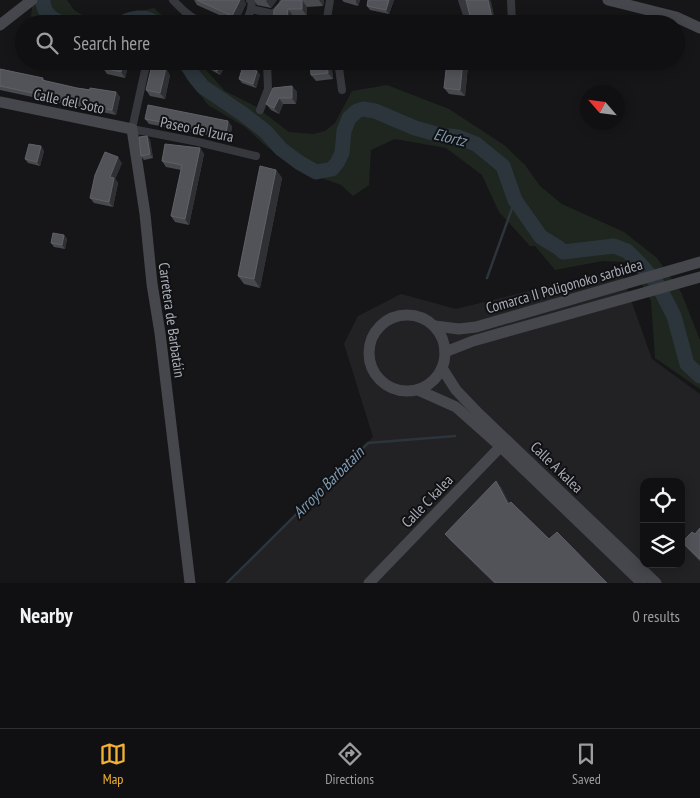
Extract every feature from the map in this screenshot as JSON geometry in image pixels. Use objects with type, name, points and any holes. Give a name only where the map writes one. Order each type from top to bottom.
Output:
[{"type":"street","points":[[173,0],[190,15]]},
{"type":"street","points":[[249,15],[252,1],[250,0]]},
{"type":"street","points":[[251,9],[272,14],[282,5],[284,0]]},
{"type":"street","points":[[328,15],[330,0]]},
{"type":"street","points":[[462,0],[467,15]]},
{"type":"street","points":[[511,0],[512,15]]},
{"type":"street","points":[[608,0],[668,15]]},
{"type":"street","points":[[0,25],[31,1]]},
{"type":"street","points":[[685,21],[700,28]]},
{"type":"street","name":"Carretera de Barbatáin","points":[[145,70],[132,129],[161,343],[190,583]]},
{"type":"street","points":[[260,110],[268,89],[267,70]]},
{"type":"street","points":[[339,70],[342,90]]},
{"type":"street","name":"Calle del Soto","points":[[0,102],[132,129]]},
{"type":"street","name":"Paseo de Izura","points":[[132,129],[256,156]]},
{"type":"street","name":"Comarca II Poligonoko sarbidea","points":[[435,326],[459,329],[476,327],[700,262]]},
{"type":"street","name":"Comarca II Poligonoko sarbidea","points":[[445,352],[473,341],[700,276]]},
{"type":"street","points":[[413,315],[425,319],[435,326],[444,342],[445,352],[442,368],[432,382],[418,390],[405,392],[393,389],[383,383],[374,373],[370,362],[369,350],[379,327],[389,320],[400,316],[413,315]]},
{"type":"street","name":"Calle A kalea","points":[[442,368],[456,390],[504,444],[642,583]]},
{"type":"street","name":"Calle A kalea","points":[[418,390],[456,407],[504,444],[656,583]]},
{"type":"street","name":"Calle C kalea","points":[[369,583],[504,444]]},
{"type":"shaded area","points":[[33,0],[67,0],[74,10],[82,15],[31,15]]},
{"type":"shaded area","points":[[154,8],[161,15],[124,15],[127,14]]},
{"type":"shaded area","points":[[181,70],[206,70],[225,91],[255,106],[289,132],[313,134],[325,131],[335,123],[352,91],[387,85],[449,109],[504,145],[525,165],[540,186],[562,204],[624,232],[657,258],[681,292],[700,340],[700,389],[655,358],[651,301],[635,271],[626,262],[603,261],[555,270],[535,246],[530,246],[499,212],[482,175],[446,148],[395,139],[371,150],[369,185],[353,196],[341,185],[302,171],[267,147],[245,127],[208,105]]},
{"type":"shaded area","points":[[620,269],[652,359],[700,394],[700,583],[229,583],[373,437],[344,344],[358,316],[401,294],[456,309]]},
{"type":"building","points":[[197,0],[240,0],[232,15]]},
{"type":"building","points":[[282,0],[302,0],[302,9],[288,9],[288,15],[274,15],[274,10]]},
{"type":"building","points":[[368,0],[389,0],[386,10],[367,6]]},
{"type":"building","points":[[466,0],[488,0],[491,15],[470,15]]},
{"type":"building","points":[[0,69],[43,78],[42,80],[77,88],[116,92],[112,110],[0,86]]},
{"type":"building","points":[[151,70],[166,70],[160,93],[146,90]]},
{"type":"building","points":[[242,70],[257,71],[253,84],[239,79]]},
{"type":"building","points":[[311,70],[328,70],[328,73],[311,75]]},
{"type":"building","points":[[446,70],[462,70],[460,90],[444,88]]},
{"type":"building","points":[[292,86],[292,98],[279,98],[274,108],[266,104],[273,88]]},
{"type":"building","points":[[148,105],[228,121],[226,134],[145,119]]},
{"type":"building","points":[[147,136],[150,154],[141,156],[139,137]]},
{"type":"building","points":[[29,144],[41,146],[37,162],[25,159]]},
{"type":"building","points":[[165,144],[200,148],[185,219],[171,216],[182,165],[162,161]]},
{"type":"building","points":[[105,152],[118,157],[110,177],[114,178],[109,202],[90,198],[95,175]]},
{"type":"building","points":[[260,166],[276,170],[254,279],[238,276]]},
{"type":"building","points":[[53,233],[64,235],[62,245],[51,243]]},
{"type":"building","points":[[496,481],[508,504],[511,502],[549,539],[557,532],[607,583],[496,583],[445,534]]},
{"type":"building","points":[[700,528],[700,559],[685,545],[685,539],[692,532],[695,534]]},
{"type":"waterway","name":"Elortz","points":[[43,0],[43,5],[48,15]]},
{"type":"waterway","name":"Elortz","points":[[190,70],[203,87],[266,132],[281,149],[316,172],[332,169],[337,163],[342,153],[344,131],[349,118],[357,111],[363,109],[375,111],[415,128],[440,135],[458,137],[476,144],[503,166],[515,200],[541,237],[563,252],[614,246],[627,251],[642,266],[658,285],[674,316],[687,364],[700,376]]},
{"type":"waterway","name":"Arroyo Barbatain","points":[[487,278],[515,200]]},
{"type":"waterway","name":"Arroyo Barbatain","points":[[227,583],[368,443],[455,436]]}]
